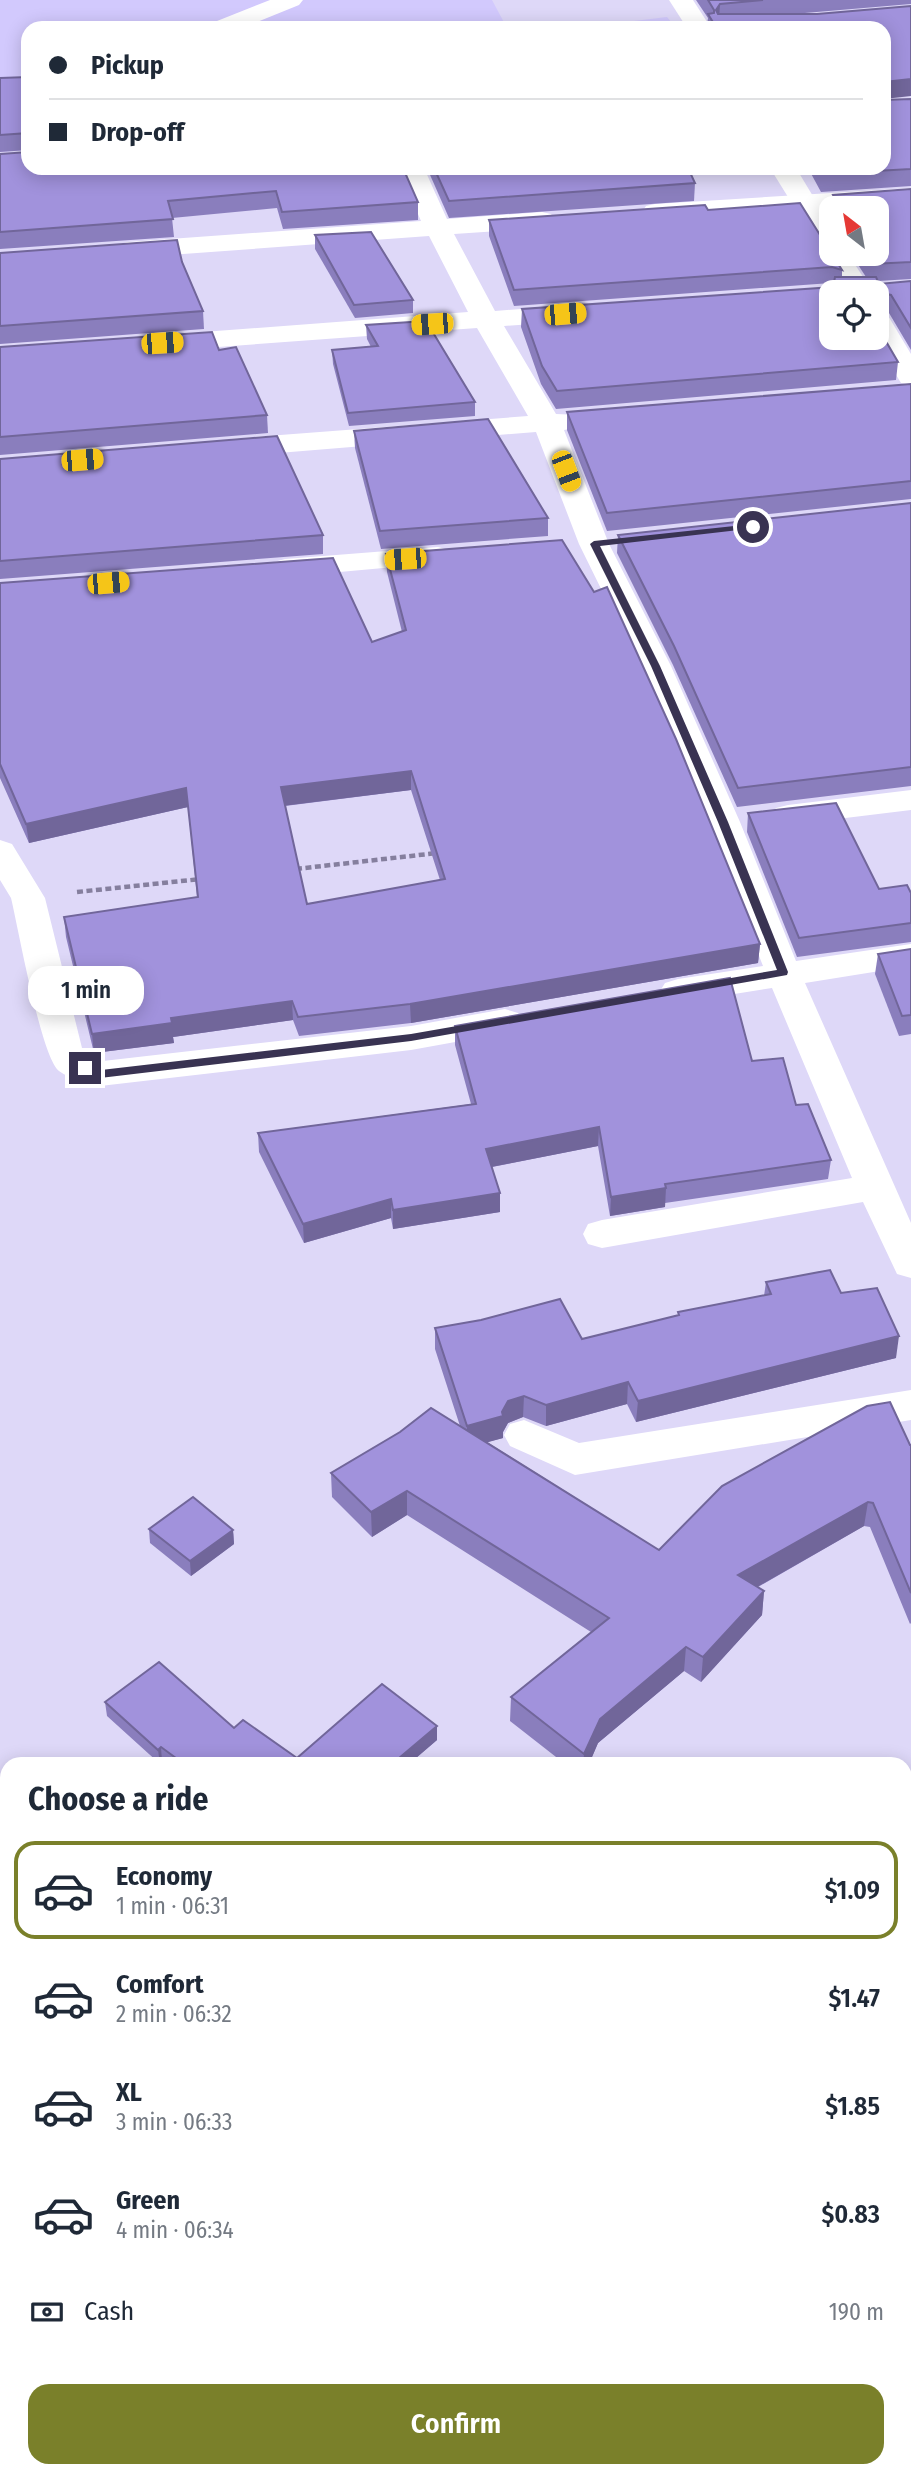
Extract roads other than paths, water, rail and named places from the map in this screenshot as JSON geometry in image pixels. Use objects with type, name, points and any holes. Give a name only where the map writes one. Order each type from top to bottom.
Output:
[{"type":"street","points":[[238,21],[291,0]]},
{"type":"street","points":[[681,0],[694,21]]},
{"type":"street","points":[[414,175],[437,227],[486,320],[547,423],[594,543],[655,666],[746,820],[783,972],[911,1265]]},
{"type":"street","points":[[787,175],[819,230]]},
{"type":"street","points":[[626,214],[911,196]]},
{"type":"street","points":[[109,252],[572,218]]},
{"type":"street","points":[[846,266],[858,280]]},
{"type":"street","points":[[139,345],[596,312]]},
{"type":"street","points":[[889,340],[911,377]]},
{"type":"street","points":[[205,450],[601,418]]},
{"type":"street","points":[[263,570],[470,554]]},
{"type":"street","points":[[746,820],[911,800]]},
{"type":"street","points":[[0,851],[28,898],[64,1048],[71,1062],[100,1074],[411,1038],[535,1016]]},
{"type":"street","points":[[645,997],[783,972],[911,955]]},
{"type":"street","points":[[602,1234],[875,1187]]},
{"type":"street","points":[[524,1435],[575,1459],[911,1405]]}]
